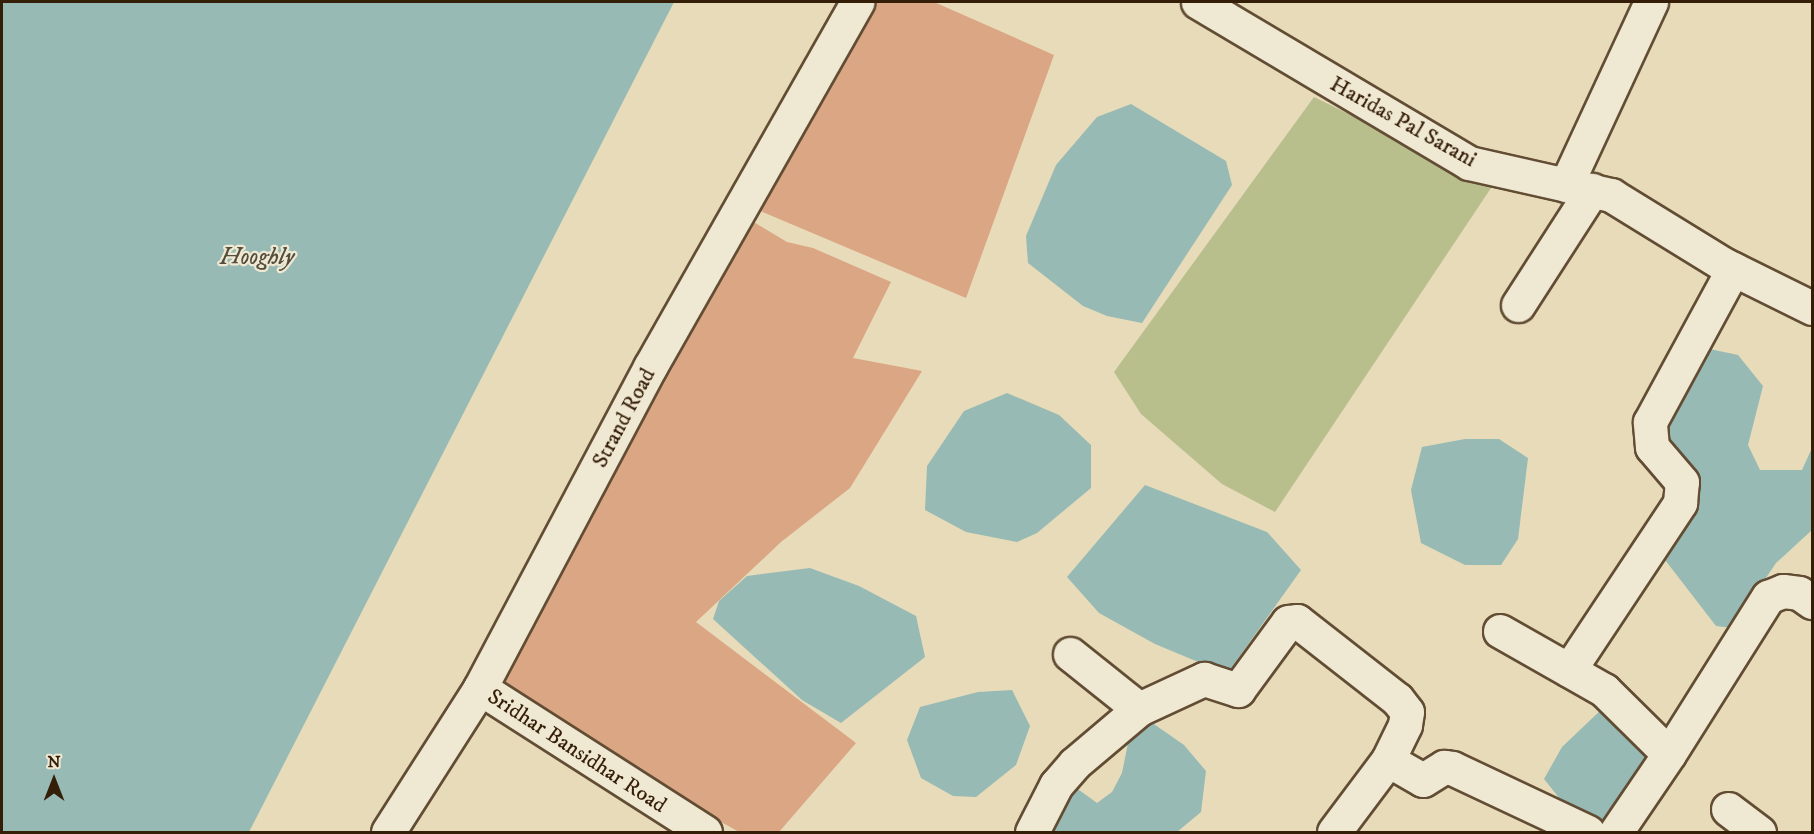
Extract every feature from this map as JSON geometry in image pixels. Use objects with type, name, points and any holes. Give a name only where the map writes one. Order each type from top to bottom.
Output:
[{"type":"street","name":"Strand Road","points":[[388,832],[480,688],[651,367],[857,2]]},
{"type":"street","name":"Haridas Pal Sarani","points":[[1198,2],[1469,163],[1611,195],[1733,269],[1812,308]]},
{"type":"street","points":[[1518,305],[1579,187],[1652,2]]},
{"type":"street","points":[[1569,670],[1680,503],[1682,482],[1652,447],[1650,422],[1733,269]]},
{"type":"street","points":[[1616,832],[1669,754],[1768,597],[1783,591],[1799,593],[1812,602]]},
{"type":"street","points":[[1032,832],[1056,786],[1074,764],[1139,709],[1204,680],[1238,690],[1288,622],[1297,621],[1397,699],[1407,712],[1405,725],[1388,760],[1334,832]]},
{"type":"street","points":[[1500,631],[1604,690],[1669,754]]},
{"type":"street","points":[[1070,654],[1139,709]]},
{"type":"street","name":"Sridhar Bansidhar Road","points":[[480,688],[705,832]]},
{"type":"street","points":[[1388,760],[1423,780],[1444,768],[1452,768],[1588,832]]},
{"type":"street","points":[[1728,809],[1759,832]]},
{"type":"green space","points":[[1314,97],[1493,185],[1275,512],[1222,484],[1141,414],[1114,372]]},
{"type":"water","name":"Hooghly","points":[[2,2],[674,2],[249,832],[2,832]]},
{"type":"water","points":[[1131,104],[1226,161],[1232,185],[1142,323],[1107,316],[1083,306],[1028,263],[1026,236],[1056,165],[1097,117]]},
{"type":"water","points":[[1705,348],[1738,355],[1763,386],[1748,445],[1760,470],[1802,470],[1812,448],[1812,530],[1776,563],[1732,628],[1716,626],[1662,556],[1698,481],[1655,432]]},
{"type":"water","points":[[1007,393],[1059,415],[1091,445],[1091,488],[1037,533],[1017,542],[966,532],[925,510],[927,466],[964,411]]},
{"type":"water","points":[[1465,439],[1499,439],[1528,458],[1518,539],[1501,565],[1465,565],[1421,543],[1411,490],[1422,447]]},
{"type":"water","points":[[1145,485],[1267,532],[1301,570],[1227,674],[1155,644],[1099,613],[1067,577]]},
{"type":"water","points":[[810,568],[859,586],[916,616],[925,657],[841,723],[802,700],[713,619],[719,601],[747,576]]},
{"type":"water","points":[[1012,690],[1030,726],[1016,765],[976,797],[953,796],[921,778],[907,740],[920,707],[978,692]]},
{"type":"water","points":[[1603,708],[1654,753],[1626,801],[1602,824],[1572,814],[1544,779],[1562,747]]},
{"type":"water","points":[[1148,720],[1184,745],[1206,771],[1201,812],[1177,832],[1035,832],[1060,776],[1097,803],[1112,792],[1122,773],[1129,738]]},
{"type":"building","points":[[874,2],[934,2],[1054,55],[966,298],[758,210]]},
{"type":"building","points":[[747,218],[787,242],[813,248],[891,282],[853,358],[922,371],[850,488],[781,542],[696,622],[856,743],[779,832],[739,832],[530,714],[493,682]]}]
